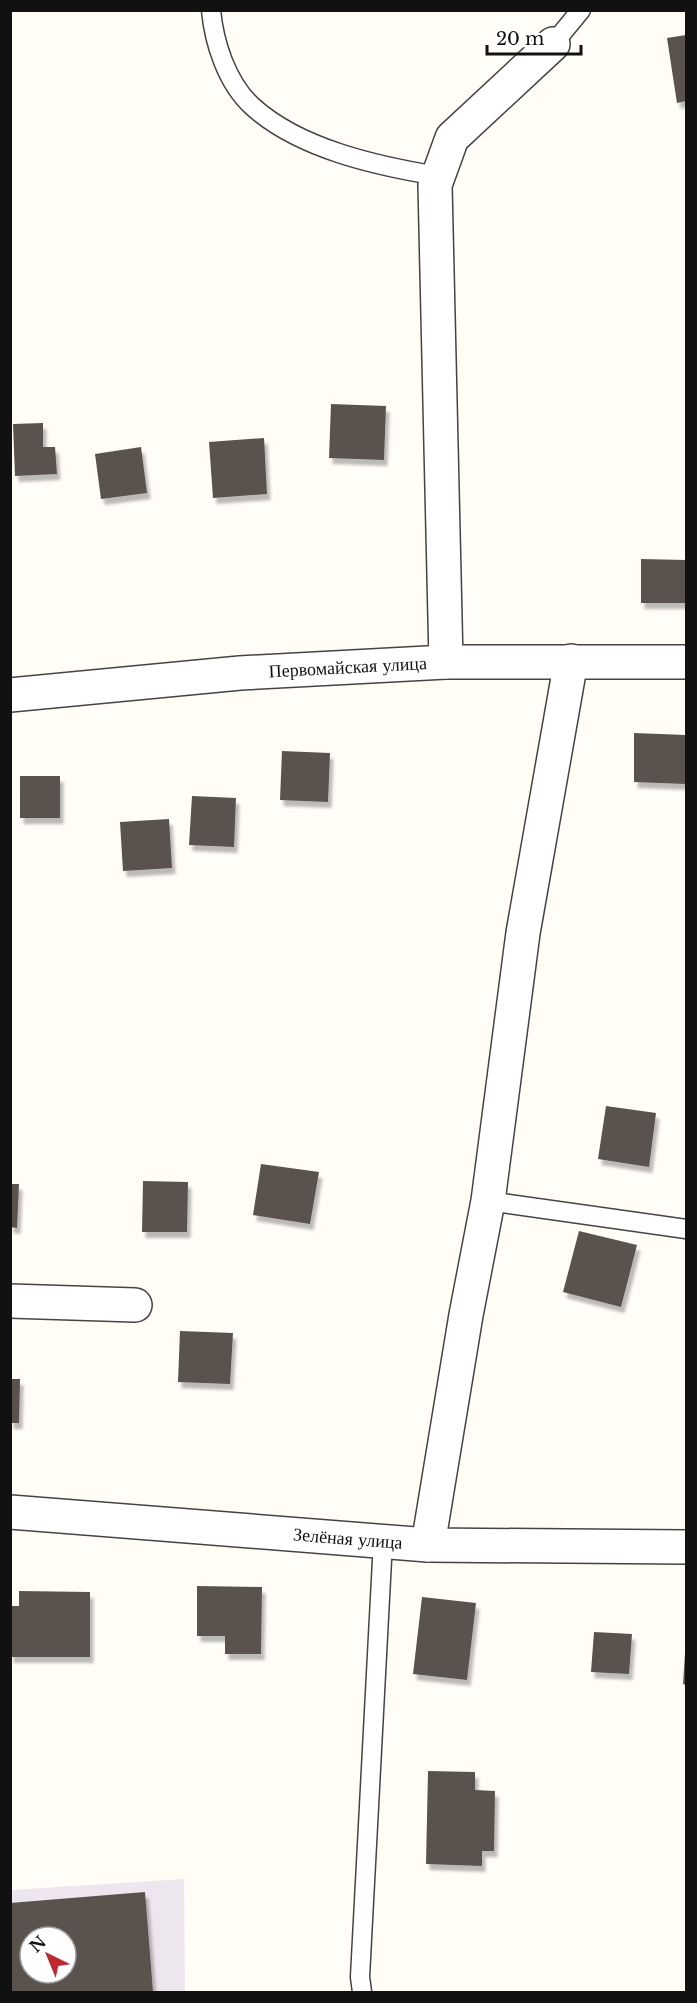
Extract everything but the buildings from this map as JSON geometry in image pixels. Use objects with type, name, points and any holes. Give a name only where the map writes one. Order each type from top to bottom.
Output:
[{"type":"street","points":[[446,662],[435,185],[452,138],[553,44]]},
{"type":"street","points":[[428,1545],[466,1315],[488,1201],[524,933],[571,661]]},
{"type":"street","name":"Первомайская улица","points":[[10,695],[240,673],[446,662],[687,662]]},
{"type":"street","points":[[10,1301],[135,1305]]},
{"type":"street","name":"Зелёная улица","points":[[10,1512],[428,1545],[687,1547]]},
{"type":"lane","points":[[211,10],[213,28],[228,73],[250,105],[285,131],[381,166],[438,176]]},
{"type":"lane","points":[[553,44],[581,10]]},
{"type":"lane","points":[[488,1201],[687,1228]]},
{"type":"lane","points":[[362,1992],[360,1977],[383,1541]]},
{"type":"shaded area","points":[[184,1879],[185,1992],[11,1992],[11,1890]]}]
